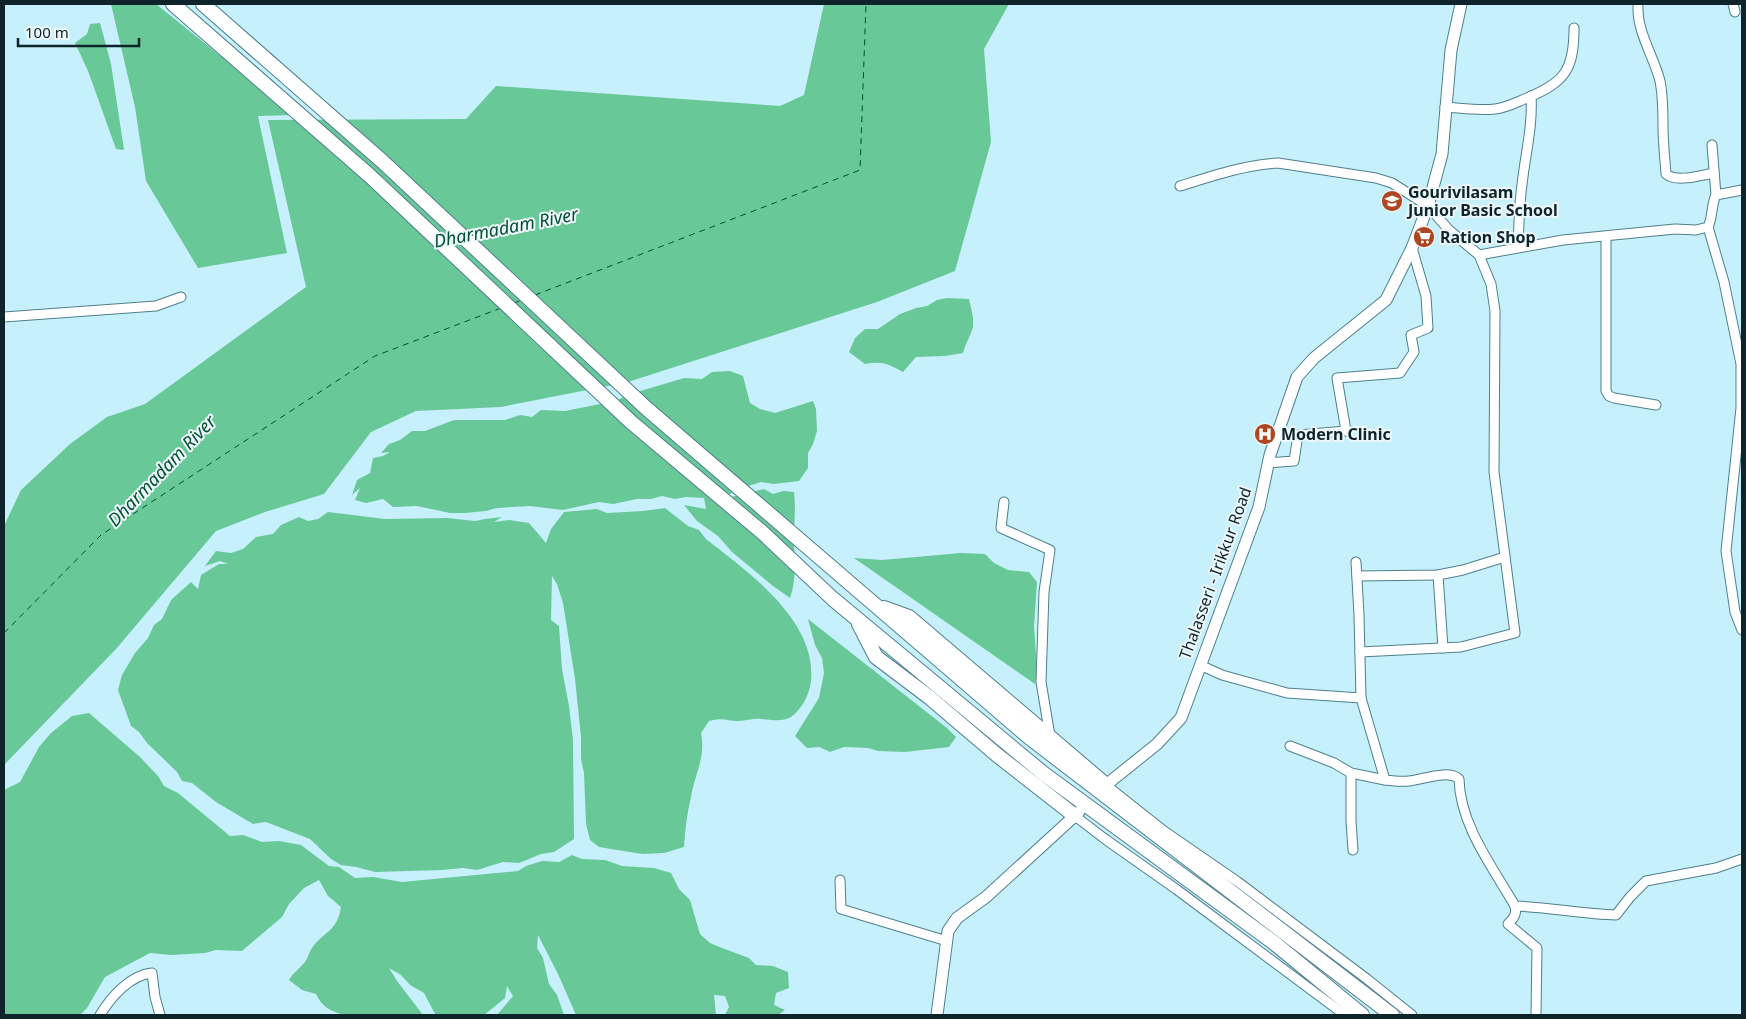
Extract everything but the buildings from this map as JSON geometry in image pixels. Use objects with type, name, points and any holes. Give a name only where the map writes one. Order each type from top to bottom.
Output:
[{"type":"highway","points":[[173,4],[370,176],[631,422],[763,533],[833,599],[1044,774],[1273,942],[1362,1015]]},
{"type":"highway","points":[[204,4],[382,161],[646,408],[848,583],[1060,762],[1392,1015]]},
{"type":"highway","points":[[874,604],[909,617],[1106,786]]},
{"type":"highway","points":[[857,619],[876,657],[929,697],[998,755],[1077,814]]},
{"type":"main road","name":"Thalasseri - Irikkur Road","points":[[1106,786],[1157,744],[1181,718],[1259,507],[1268,463],[1297,377],[1314,358],[1386,300],[1412,248],[1428,206],[1442,154],[1451,50],[1461,4]]},
{"type":"main road","points":[[938,1015],[948,931],[957,918],[986,897],[1077,814]]},
{"type":"street","points":[[1638,7],[1638,16],[1660,82],[1666,174],[1670,178],[1679,178],[1714,173]]},
{"type":"street","points":[[1445,107],[1497,109],[1546,90],[1559,82],[1572,58],[1574,28]]},
{"type":"street","points":[[1518,247],[1522,186],[1530,132],[1531,96]]},
{"type":"street","points":[[1712,145],[1716,195],[1708,227],[1724,282],[1741,364],[1741,408],[1726,551],[1735,612],[1742,630]]},
{"type":"street","points":[[1180,186],[1219,174],[1262,164],[1278,163],[1376,178],[1392,183],[1428,206],[1449,230],[1479,255],[1491,284],[1495,311],[1494,472],[1515,633],[1461,647],[1360,652]]},
{"type":"street","points":[[1716,195],[1742,190]]},
{"type":"street","points":[[1479,255],[1562,240],[1675,229],[1696,230],[1708,227]]},
{"type":"street","points":[[1606,237],[1606,391],[1614,398],[1656,404]]},
{"type":"street","points":[[1268,463],[1294,461],[1298,435],[1346,431],[1337,378],[1400,373],[1414,352],[1411,335],[1428,328],[1426,296],[1412,248]]},
{"type":"street","points":[[4,317],[156,306],[181,297]]},
{"type":"street","points":[[1004,502],[1001,528],[1050,550],[1044,592],[1042,682],[1050,736]]},
{"type":"street","points":[[1356,576],[1438,575],[1463,570],[1506,557]]},
{"type":"street","points":[[1356,562],[1361,698],[1385,780]]},
{"type":"street","points":[[1438,575],[1443,648]]},
{"type":"street","points":[[1200,665],[1222,675],[1287,693],[1361,698]]},
{"type":"street","points":[[1290,746],[1334,763],[1351,773],[1385,780],[1410,781],[1447,774],[1455,775],[1459,779],[1459,793],[1463,810],[1474,834],[1515,906],[1516,912],[1508,924],[1537,948],[1536,1015]]},
{"type":"street","points":[[1351,773],[1353,850]]},
{"type":"street","points":[[1106,786],[1238,882],[1412,1015]]},
{"type":"street","points":[[1077,814],[1105,839],[1176,889],[1345,1015]]},
{"type":"street","points":[[1515,906],[1541,906],[1599,915],[1616,915],[1646,881],[1716,868],[1742,859]]},
{"type":"street","points":[[840,880],[841,909],[947,941]]},
{"type":"street","points":[[100,1015],[126,984],[142,974],[152,973],[155,997],[160,1015]]},
{"type":"water","points":[[111,4],[156,4],[294,115],[258,116],[287,253],[198,268],[146,181],[135,107]]},
{"type":"water","name":"Dharmadam River","points":[[824,4],[1009,4],[984,49],[991,142],[955,271],[877,302],[628,382],[501,407],[416,411],[371,432],[324,494],[265,512],[216,531],[116,649],[4,765],[4,526],[21,490],[70,444],[107,417],[145,404],[306,287],[268,120],[466,119],[496,86],[780,106],[804,95]]},
{"type":"water","points":[[100,23],[111,64],[124,150],[116,149],[88,71],[75,43],[87,34],[90,24]]},
{"type":"water","points":[[947,298],[969,299],[973,316],[973,327],[963,353],[916,357],[903,372],[885,364],[865,364],[849,352],[855,338],[865,329],[878,329],[900,314]]},
{"type":"water","points":[[730,371],[743,376],[750,403],[760,409],[775,413],[813,401],[816,409],[817,431],[808,453],[808,468],[799,481],[774,484],[761,482],[733,491],[727,498],[764,489],[773,494],[783,491],[794,492],[795,569],[790,598],[732,552],[718,536],[697,521],[684,505],[706,509],[704,498],[686,497],[675,499],[662,496],[613,504],[599,502],[563,510],[530,506],[450,513],[417,506],[393,507],[383,499],[366,503],[355,500],[360,488],[352,495],[357,480],[370,473],[373,458],[390,452],[381,453],[389,444],[400,440],[412,431],[425,431],[454,420],[505,420],[520,415],[532,417],[541,410],[565,411],[616,401],[627,395],[684,378],[702,379],[712,372]]},
{"type":"water","points":[[665,508],[688,526],[699,530],[706,539],[759,582],[791,618],[803,638],[810,659],[811,681],[809,691],[802,705],[788,719],[739,721],[721,719],[709,721],[701,733],[701,757],[688,809],[684,847],[664,853],[642,854],[599,847],[590,840],[586,824],[584,773],[581,759],[581,737],[575,679],[563,603],[557,584],[552,576],[551,620],[559,626],[562,669],[573,740],[574,839],[554,852],[541,854],[519,863],[503,862],[477,870],[463,868],[375,872],[341,865],[331,859],[310,839],[266,822],[253,824],[216,802],[192,783],[182,781],[177,772],[131,726],[118,690],[122,675],[135,653],[148,638],[154,625],[162,619],[171,600],[191,582],[198,589],[201,575],[219,564],[228,564],[220,561],[205,566],[216,551],[231,553],[243,549],[256,537],[273,534],[281,525],[299,517],[308,521],[318,519],[328,512],[385,519],[447,518],[475,521],[502,517],[494,522],[509,520],[529,523],[546,543],[551,529],[564,512],[597,509],[607,513]]},
{"type":"water","points":[[961,553],[985,554],[994,563],[1008,570],[1029,572],[1037,582],[1034,626],[1037,670],[1035,684],[854,558],[882,560]]},
{"type":"water","points":[[808,619],[947,728],[956,737],[949,747],[905,752],[844,747],[830,752],[819,747],[807,748],[795,736],[819,698],[824,673],[822,658],[815,645]]},
{"type":"water","points":[[89,713],[140,757],[158,776],[164,786],[178,793],[230,836],[243,835],[262,842],[279,841],[301,845],[329,866],[339,867],[355,878],[373,877],[402,882],[518,871],[526,866],[542,861],[559,862],[572,855],[582,859],[605,860],[622,866],[654,868],[671,873],[679,889],[690,900],[700,934],[710,943],[749,958],[756,965],[773,966],[788,972],[789,988],[776,993],[774,1005],[785,1010],[778,1015],[725,1015],[729,1007],[725,996],[714,995],[716,1015],[576,1015],[538,935],[537,948],[543,958],[549,984],[557,995],[564,1015],[497,1015],[513,996],[507,986],[505,998],[484,1015],[435,1014],[424,993],[410,985],[401,975],[389,968],[423,1015],[344,1015],[327,1008],[316,994],[302,990],[289,980],[305,962],[317,942],[337,921],[339,915],[341,907],[328,896],[319,880],[304,888],[289,904],[282,917],[242,951],[216,950],[205,953],[171,955],[150,953],[105,977],[87,1008],[80,1015],[4,1015],[4,790],[20,782],[39,747],[51,733],[72,716]]},
{"type":"ferry route","points":[[535,295],[860,170],[866,4]]},
{"type":"ferry route","points":[[514,303],[522,300]]},
{"type":"ferry route","points":[[4,633],[101,535],[375,356],[501,308]]},
{"type":"place","name":"Gourivilasam Junior Basic School","points":[[1392,201]]},
{"type":"place","name":"Ration Shop","points":[[1424,237]]},
{"type":"place","name":"Modern Clinic","points":[[1265,434]]}]
